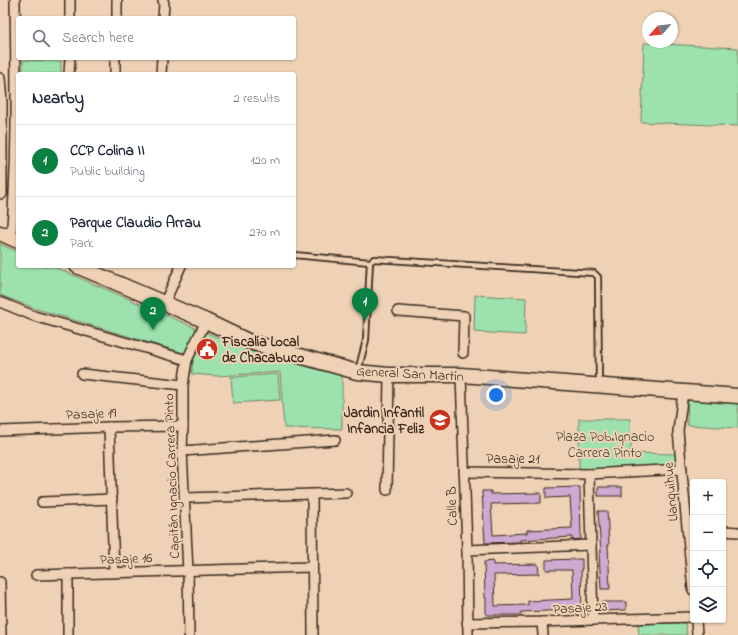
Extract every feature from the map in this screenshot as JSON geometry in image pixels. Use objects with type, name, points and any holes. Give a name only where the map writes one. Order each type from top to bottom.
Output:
[{"type":"main road","name":"General San Martín","points":[[82,268],[206,321],[250,342],[357,372],[389,375],[461,376],[738,396]]},
{"type":"street","points":[[10,237],[16,200],[15,0]]},
{"type":"street","points":[[70,0],[70,16]]},
{"type":"street","points":[[117,0],[117,16]]},
{"type":"street","points":[[163,0],[163,16]]},
{"type":"street","points":[[69,72],[70,60]]},
{"type":"street","points":[[115,60],[115,72]]},
{"type":"street","points":[[161,72],[162,60]]},
{"type":"street","points":[[0,78],[2,102],[1,194]]},
{"type":"street","points":[[164,304],[180,268]]},
{"type":"street","points":[[0,302],[34,316],[187,360]]},
{"type":"street","points":[[398,311],[464,316],[463,353]]},
{"type":"street","name":"Capitán Ignacio Carrera Pinto","points":[[189,635],[188,571],[182,451],[183,385],[187,360],[206,321]]},
{"type":"street","points":[[82,374],[183,385]]},
{"type":"street","points":[[387,490],[389,375]]},
{"type":"street","name":"Calle B","points":[[461,376],[467,550],[468,635]]},
{"type":"street","name":"Llanquihue","points":[[683,392],[678,431],[690,529]]},
{"type":"street","name":"Pasaje 19","points":[[0,431],[183,426]]},
{"type":"street","points":[[109,427],[114,573]]},
{"type":"street","points":[[182,451],[335,440]]},
{"type":"street","name":"Pasaje 21","points":[[464,472],[589,474],[682,469]]},
{"type":"street","points":[[589,474],[593,620]]},
{"type":"street","points":[[312,494],[313,635]]},
{"type":"street","points":[[185,498],[346,494]]},
{"type":"street","points":[[42,502],[112,499]]},
{"type":"street","points":[[726,531],[738,532]]},
{"type":"street","points":[[467,550],[591,545]]},
{"type":"street","name":"Llanquihue","points":[[691,551],[693,587]]},
{"type":"street","name":"Pasaje 16","points":[[36,575],[312,567]]},
{"type":"street","points":[[68,574],[68,635]]},
{"type":"street","points":[[0,582],[1,635]]},
{"type":"street","name":"Pasaje 23","points":[[467,623],[690,617]]},
{"type":"street","points":[[542,622],[543,635]]},
{"type":"street","points":[[696,623],[697,635]]},
{"type":"lane","points":[[1,194],[16,200]]},
{"type":"lane","points":[[296,255],[370,262],[374,259],[594,273],[598,277],[599,386]]},
{"type":"lane","points":[[357,372],[366,340],[370,262]]},
{"type":"green space","points":[[678,45],[738,48],[738,126],[641,122],[644,48],[678,48]]},
{"type":"green space","points":[[23,60],[61,61],[61,72],[23,72]]},
{"type":"green space","points":[[0,244],[16,251],[16,268],[57,268],[249,351],[342,376],[342,429],[284,428],[280,372],[217,376],[192,374],[194,356],[37,309],[0,295]]},
{"type":"green space","points":[[475,295],[526,298],[525,335],[474,332]]},
{"type":"green space","points":[[278,374],[280,400],[233,403],[231,377]]},
{"type":"green space","points":[[688,400],[738,402],[738,428],[687,425]]},
{"type":"green space","name":"Plaza Pob.Ignacio Carrera Pinto","points":[[579,419],[630,419],[631,453],[677,454],[676,468],[579,471]]},
{"type":"green space","points":[[685,623],[687,635],[639,635],[638,624]]},
{"type":"building","name":"Fiscalía Local de Chacabuco","points":[[207,341],[215,345],[208,357],[198,353]]},
{"type":"building","points":[[580,487],[581,539],[572,540],[572,537],[520,540],[520,542],[485,543],[482,491],[491,491],[491,494],[541,493],[541,503],[491,504],[493,535],[527,533],[527,530],[572,528],[570,497],[546,498],[546,488]]},
{"type":"building","points":[[598,487],[622,487],[622,496],[598,496]]},
{"type":"building","points":[[598,511],[607,511],[610,589],[601,589],[599,553],[601,553]]},
{"type":"building","points":[[582,559],[582,613],[573,613],[573,610],[521,612],[521,615],[486,615],[484,562],[493,561],[493,565],[538,564],[539,574],[494,575],[495,606],[528,605],[528,601],[573,599],[572,570],[546,570],[546,560]]},
{"type":"building","points":[[601,602],[626,602],[626,610],[602,611]]},
{"type":"place","name":"CCP Colina II","points":[[365,321]]},
{"type":"place","name":"Parque Claudio Arrau","points":[[153,330]]},
{"type":"place","name":"Fiscalía Local de Chacabuco","points":[[207,349]]},
{"type":"place","name":"Jardin Infantil Infancia Feliz","points":[[440,420]]}]
